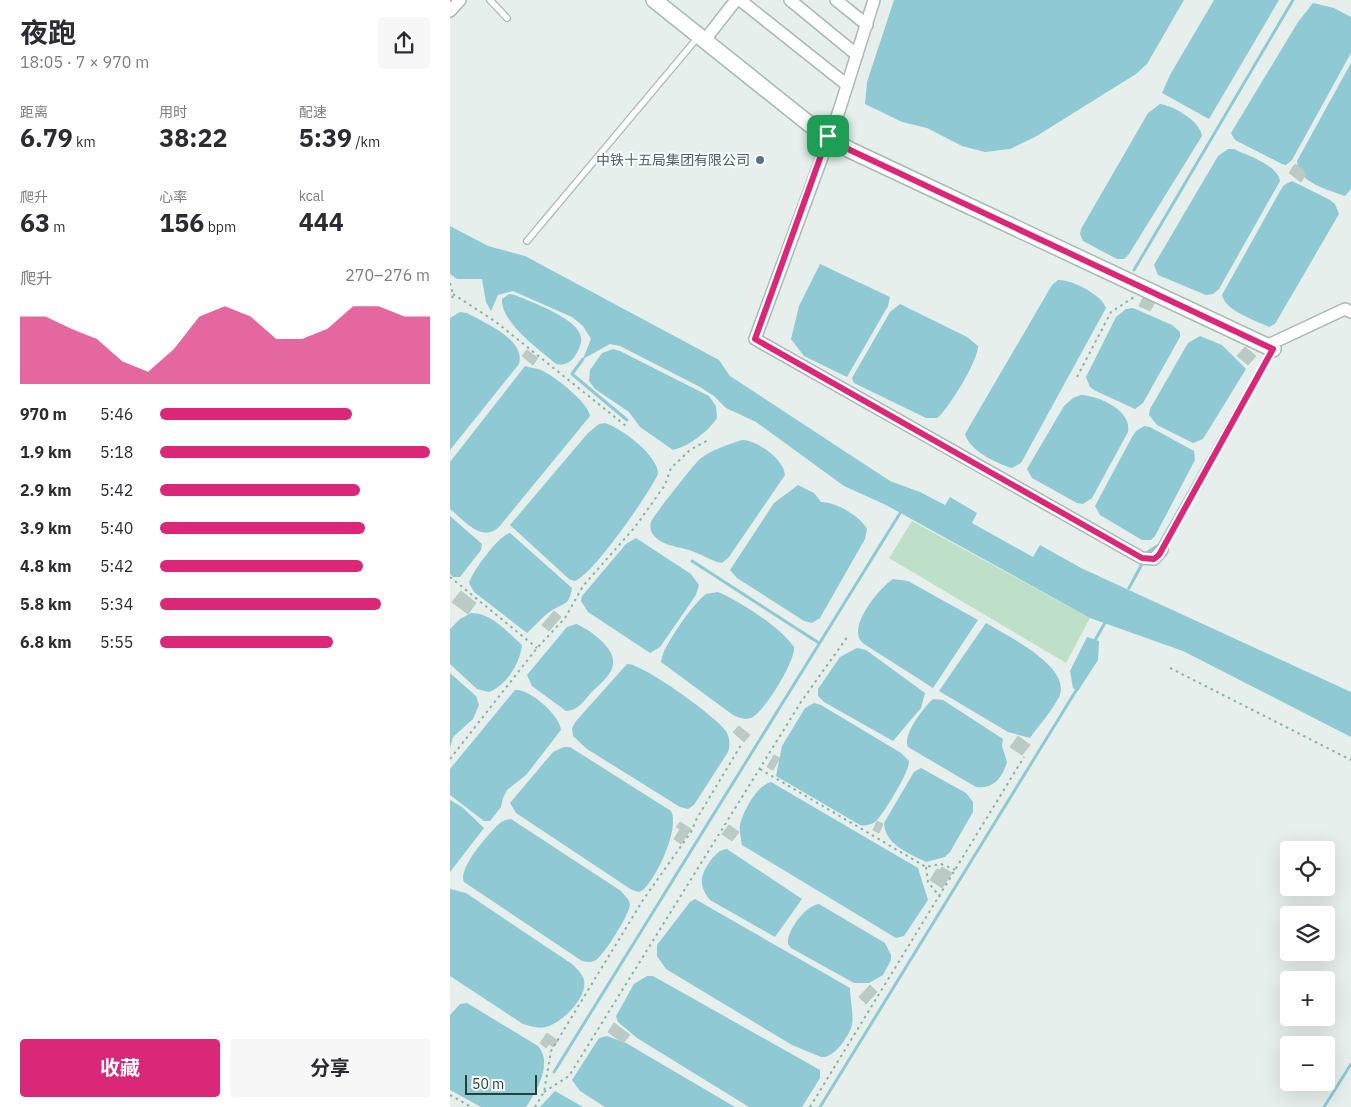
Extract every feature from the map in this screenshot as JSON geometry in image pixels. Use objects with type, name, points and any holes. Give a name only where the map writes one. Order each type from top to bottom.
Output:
[{"type":"street","points":[[450,11],[460,0]]},
{"type":"street","points":[[654,0],[828,136],[850,150],[1269,347],[1345,309],[1351,312]]},
{"type":"street","points":[[702,39],[736,0]]},
{"type":"street","points":[[740,0],[847,85]]},
{"type":"street","points":[[790,0],[857,56]]},
{"type":"street","points":[[836,0],[866,25]]},
{"type":"street","points":[[874,0],[847,85],[755,339],[1142,558],[1154,559],[1162,550]]},
{"type":"lane","points":[[490,0],[507,18]]},
{"type":"lane","points":[[527,241],[702,39]]},
{"type":"path","points":[[450,283],[453,294],[452,300]]},
{"type":"path","points":[[1077,377],[1111,312],[1147,289]]},
{"type":"path","points":[[453,294],[496,322],[626,426]]},
{"type":"path","points":[[1162,550],[1269,347]]},
{"type":"path","points":[[450,759],[537,648],[565,618],[582,586],[635,527],[664,485],[671,468],[690,450],[710,439]]},
{"type":"path","points":[[450,577],[537,648]]},
{"type":"path","points":[[544,1092],[569,1076],[801,702],[848,636]]},
{"type":"path","points":[[1170,668],[1351,760]]},
{"type":"path","points":[[535,1107],[544,1092],[551,1051],[643,900],[691,832],[696,820],[741,745]]},
{"type":"path","points":[[810,1107],[1024,757]]},
{"type":"path","points":[[760,769],[926,867],[941,864],[956,870]]},
{"type":"path","points":[[926,867],[928,882],[940,897]]},
{"type":"path","points":[[450,1095],[471,1107]]},
{"type":"green space","points":[[912,521],[1090,618],[1066,663],[889,558]]},
{"type":"water","points":[[894,0],[1184,0],[1147,64],[1136,74],[1035,137],[1010,149],[985,152],[962,146],[927,128],[902,122],[865,104],[867,82]]},
{"type":"water","points":[[1214,0],[1279,0],[1209,119],[1162,93],[1170,75]]},
{"type":"water","points":[[1313,3],[1334,8],[1351,17],[1351,53],[1292,160],[1286,165],[1235,140],[1231,133],[1298,22]]},
{"type":"water","points":[[1351,63],[1351,189],[1345,196],[1322,188],[1308,180],[1302,175],[1297,161]]},
{"type":"water","points":[[1160,104],[1186,115],[1197,125],[1202,136],[1129,254],[1124,259],[1117,259],[1083,241],[1080,234],[1081,229],[1148,113]]},
{"type":"water","points":[[1228,149],[1234,149],[1268,166],[1278,175],[1280,181],[1219,289],[1213,294],[1206,295],[1158,275],[1154,265],[1218,156]]},
{"type":"water","points":[[1292,181],[1330,200],[1335,204],[1339,214],[1275,324],[1269,327],[1235,311],[1229,306],[1222,295],[1280,191],[1284,185]]},
{"type":"water","points":[[450,226],[488,246],[525,256],[719,360],[730,376],[890,481],[920,492],[945,505],[950,497],[977,513],[972,523],[1033,557],[1040,545],[1081,568],[1351,692],[1351,737],[1183,651],[1090,618],[886,505],[844,486],[756,422],[726,408],[714,396],[700,387],[620,346],[610,344],[583,359],[591,339],[583,326],[572,317],[513,291],[498,295],[491,311],[486,302],[482,279],[457,279],[450,274]]},
{"type":"water","points":[[820,264],[890,297],[888,306],[847,377],[804,356],[791,339],[799,306]]},
{"type":"water","points":[[1058,280],[1078,285],[1092,293],[1099,298],[1106,308],[1021,463],[1012,468],[984,456],[972,446],[965,434],[1052,285]]},
{"type":"water","points":[[509,294],[554,312],[573,324],[579,331],[581,340],[575,356],[571,360],[564,364],[556,364],[522,335],[503,308],[502,299]]},
{"type":"water","points":[[900,304],[967,337],[978,346],[974,362],[962,384],[937,418],[926,418],[854,383],[852,378],[890,312]]},
{"type":"water","points":[[1133,308],[1172,325],[1180,332],[1180,337],[1143,403],[1135,409],[1096,391],[1090,387],[1086,377],[1116,317],[1126,309]]},
{"type":"water","points":[[460,312],[467,313],[502,333],[510,340],[516,347],[519,355],[519,364],[450,450],[450,318]]},
{"type":"water","points":[[1200,336],[1222,345],[1246,369],[1203,439],[1193,443],[1157,425],[1149,415],[1150,409],[1188,343]]},
{"type":"water","points":[[613,349],[709,396],[716,406],[717,418],[698,437],[686,445],[673,450],[640,427],[629,412],[595,389],[589,381],[590,370],[602,353]]},
{"type":"water","points":[[525,366],[541,370],[562,383],[584,404],[590,416],[499,527],[486,533],[480,532],[450,509],[450,462]]},
{"type":"water","points":[[1081,395],[1097,398],[1113,406],[1120,411],[1128,424],[1128,432],[1092,498],[1083,504],[1077,503],[1032,478],[1027,469],[1064,406],[1073,398]]},
{"type":"water","points":[[605,423],[620,430],[638,443],[652,459],[658,474],[644,498],[606,551],[593,566],[574,581],[569,579],[510,525],[588,433],[599,424]]},
{"type":"water","points":[[1144,426],[1150,427],[1194,451],[1195,460],[1155,536],[1151,540],[1142,540],[1100,515],[1095,506],[1132,437],[1136,431]]},
{"type":"water","points":[[742,440],[755,443],[769,452],[780,463],[785,475],[729,557],[722,563],[717,562],[693,551],[659,541],[652,533],[650,526],[653,518],[666,500],[700,459],[715,450]]},
{"type":"water","points":[[798,485],[814,493],[821,502],[834,504],[847,511],[859,519],[867,529],[865,539],[820,618],[812,623],[804,621],[737,578],[730,570],[774,503]]},
{"type":"water","points":[[450,516],[482,544],[481,550],[460,577],[453,577],[450,574]]},
{"type":"water","points":[[510,533],[572,588],[571,594],[565,603],[548,613],[527,633],[474,592],[469,583],[486,555],[499,540]]},
{"type":"water","points":[[636,538],[691,574],[699,585],[696,595],[660,647],[650,653],[588,612],[581,601],[582,596],[626,544]]},
{"type":"water","points":[[893,579],[908,581],[978,620],[933,688],[864,644],[859,638],[858,629],[866,610],[872,600]]},
{"type":"water","points":[[718,592],[759,615],[779,631],[794,647],[790,663],[778,686],[757,714],[749,719],[733,715],[661,662],[666,647],[694,606],[706,594]]},
{"type":"water","points":[[471,613],[486,616],[505,629],[522,645],[519,659],[507,679],[496,689],[489,692],[477,689],[450,664],[450,629],[460,619]]},
{"type":"water","points":[[986,623],[1022,644],[1048,664],[1061,686],[1059,697],[1030,738],[1008,732],[939,691]]},
{"type":"water","points":[[576,624],[588,630],[606,646],[613,658],[613,664],[607,677],[577,708],[566,711],[532,686],[527,675],[567,627]]},
{"type":"water","points":[[1087,637],[1099,641],[1098,660],[1078,691],[1073,688],[1070,671]]},
{"type":"water","points":[[857,648],[866,650],[925,693],[921,708],[893,741],[824,702],[818,696],[818,689],[840,657]]},
{"type":"water","points":[[627,664],[648,672],[680,693],[711,716],[727,733],[729,738],[728,752],[694,805],[688,809],[680,807],[587,749],[573,736],[572,728],[576,721]]},
{"type":"water","points":[[450,673],[476,696],[479,705],[473,719],[453,737],[450,748]]},
{"type":"water","points":[[515,690],[528,693],[550,710],[561,730],[526,775],[507,790],[501,807],[490,821],[484,821],[450,795],[450,769]]},
{"type":"water","points":[[933,699],[943,700],[1003,739],[1002,746],[1007,762],[996,782],[987,786],[976,787],[908,747],[908,736],[911,729],[924,708]]},
{"type":"water","points":[[814,703],[821,705],[901,753],[909,761],[905,774],[895,793],[875,822],[868,825],[860,825],[776,776],[782,746],[805,708]]},
{"type":"water","points":[[564,747],[570,747],[671,811],[673,819],[672,829],[666,852],[655,875],[643,890],[639,892],[632,890],[516,813],[510,803],[553,752]]},
{"type":"water","points":[[921,768],[966,793],[973,802],[973,812],[950,852],[945,857],[926,862],[893,843],[885,831],[884,823],[914,772]]},
{"type":"water","points":[[771,782],[918,868],[928,900],[904,936],[896,938],[742,845],[740,827],[744,813],[756,793]]},
{"type":"water","points":[[450,800],[462,807],[484,828],[450,872]]},
{"type":"water","points":[[511,819],[621,891],[629,900],[629,908],[622,924],[596,960],[591,962],[582,961],[464,882],[465,869],[476,851],[500,823]]},
{"type":"water","points":[[727,849],[802,899],[775,937],[710,900],[706,895],[702,885],[705,870],[716,854]]},
{"type":"water","points":[[450,889],[466,893],[572,964],[581,973],[584,980],[582,994],[566,1015],[546,1027],[523,1024],[450,976]]},
{"type":"water","points":[[695,899],[850,988],[852,1025],[848,1035],[836,1051],[826,1057],[821,1057],[792,1045],[666,969],[657,956],[657,945],[690,902]]},
{"type":"water","points":[[819,904],[885,943],[891,955],[891,960],[883,975],[869,983],[854,983],[791,948],[788,944],[788,939],[798,919],[808,909]]},
{"type":"water","points":[[647,976],[653,976],[820,1070],[820,1078],[802,1107],[749,1107],[637,1038],[618,1022],[616,1016],[634,984]]},
{"type":"water","points":[[467,1003],[538,1046],[542,1053],[544,1069],[542,1077],[526,1107],[481,1107],[450,1090],[450,1015],[460,1004]]},
{"type":"water","points":[[607,1036],[626,1043],[735,1107],[605,1107],[580,1091],[572,1080],[599,1038]]},
{"type":"water","points":[[555,1091],[583,1107],[540,1107]]},
{"type":"building","points":[[1295,164],[1304,170],[1303,172],[1306,174],[1301,182],[1289,173]]},
{"type":"building","points":[[1144,296],[1155,302],[1150,311],[1139,306]]},
{"type":"building","points":[[1245,347],[1256,356],[1248,365],[1237,356]]},
{"type":"building","points":[[527,350],[538,358],[533,365],[522,356]]},
{"type":"building","points":[[461,591],[476,603],[468,614],[452,602]]},
{"type":"building","points":[[554,611],[561,617],[549,631],[542,625]]},
{"type":"building","points":[[739,726],[750,735],[744,742],[733,732]]},
{"type":"building","points":[[1018,736],[1030,745],[1022,755],[1010,747]]},
{"type":"building","points":[[774,755],[780,758],[773,770],[767,767]]},
{"type":"building","points":[[877,821],[883,824],[879,833],[873,830]]},
{"type":"building","points":[[680,822],[691,829],[681,844],[674,839],[680,829],[676,827]]},
{"type":"building","points":[[729,825],[739,832],[732,841],[722,834]]},
{"type":"building","points":[[942,867],[952,873],[942,888],[930,880],[937,869],[940,870]]},
{"type":"building","points":[[870,985],[877,992],[866,1004],[859,997]]},
{"type":"building","points":[[614,1023],[630,1035],[623,1043],[608,1032]]},
{"type":"building","points":[[547,1033],[558,1041],[553,1047],[549,1044],[546,1048],[540,1043]]},
{"type":"waterway","points":[[1134,270],[1293,0]]},
{"type":"waterway","points":[[583,359],[572,374],[627,420]]},
{"type":"waterway","points":[[1129,588],[1149,551],[1159,545],[1251,382]]},
{"type":"waterway","points":[[554,1072],[902,510]]},
{"type":"waterway","points":[[692,561],[819,643]]},
{"type":"waterway","points":[[1094,642],[1106,621]]},
{"type":"waterway","points":[[820,1107],[1077,689]]},
{"type":"waterway","points":[[1324,1107],[1351,1064]]},
{"type":"place","name":"中铁十五局集团有限公司","points":[[760,160]]},
{"type":"route","points":[[828,136],[850,150],[1273,349],[1162,550],[1154,559],[1142,558],[755,339],[828,136]]}]
